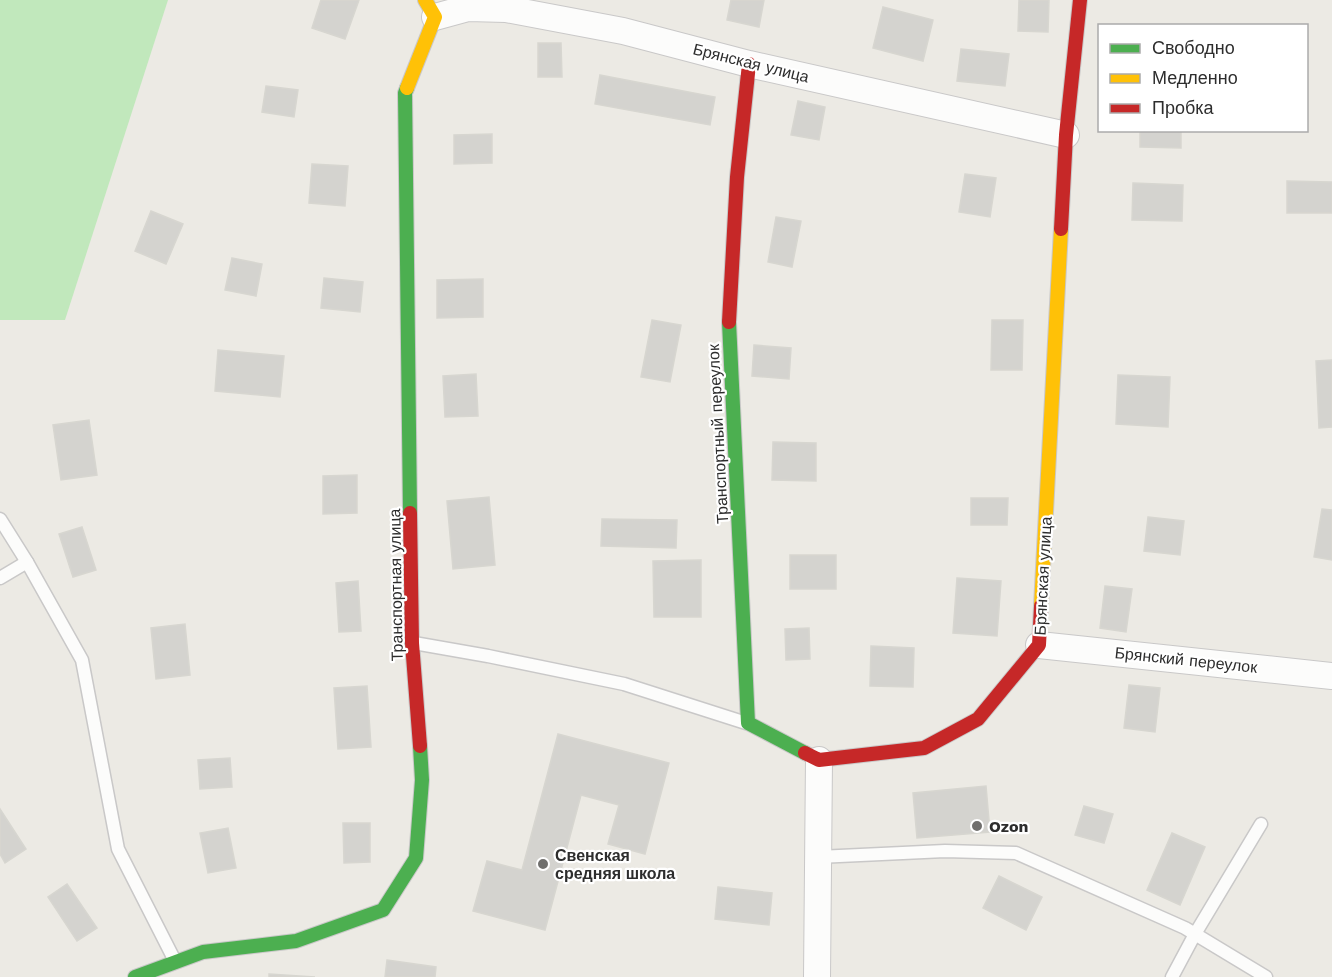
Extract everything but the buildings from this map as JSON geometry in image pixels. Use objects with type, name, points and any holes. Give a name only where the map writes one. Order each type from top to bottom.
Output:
[{"type":"street","name":"Брянская улица","points":[[819,760],[924,748],[978,719],[1039,645],[1066,135],[1080,0]]},
{"type":"street","name":"Брянская улица","points":[[430,9],[506,9],[623,31],[749,64],[1066,135]]},
{"type":"street","name":"Транспортная улица","points":[[135,977],[203,952],[296,941],[383,910],[416,858],[422,780],[412,643],[405,93],[430,9]]},
{"type":"street","name":"Транспортный переулок","points":[[748,723],[729,317],[737,177],[749,64]]},
{"type":"street","name":"Брянский переулок","points":[[1039,645],[1332,676]]},
{"type":"street","points":[[748,723],[819,760],[817,977]]},
{"type":"lane","points":[[0,519],[82,660],[118,849],[176,962]]},
{"type":"lane","points":[[0,578],[27,562]]},
{"type":"lane","points":[[412,643],[624,684],[748,723]]},
{"type":"lane","points":[[1172,977],[1261,824]]},
{"type":"lane","points":[[818,857],[945,851],[1016,853],[1185,928],[1266,977]]},
{"type":"green space","points":[[0,0],[168,0],[65,320],[0,320]]},
{"type":"traffic: fast","points":[[407,88],[405,93],[410,513]]},
{"type":"traffic: fast","points":[[729,322],[748,723],[805,753]]},
{"type":"traffic: fast","points":[[135,977],[203,952],[296,941],[383,910],[416,858],[422,780],[420,746]]},
{"type":"traffic: slow","points":[[407,88],[435,17],[425,0]]},
{"type":"traffic: slow","points":[[1041,606],[1061,229]]},
{"type":"traffic: jam","points":[[1061,229],[1066,135],[1080,0]]},
{"type":"traffic: jam","points":[[729,322],[737,177],[749,64]]},
{"type":"traffic: jam","points":[[410,513],[412,643],[420,746]]},
{"type":"traffic: jam","points":[[805,753],[819,760],[924,748],[978,719],[1039,645],[1041,606]]},
{"type":"place","name":"Ozon","points":[[977,826]]},
{"type":"place","name":"Свенская средняя школа","points":[[543,864]]}]
